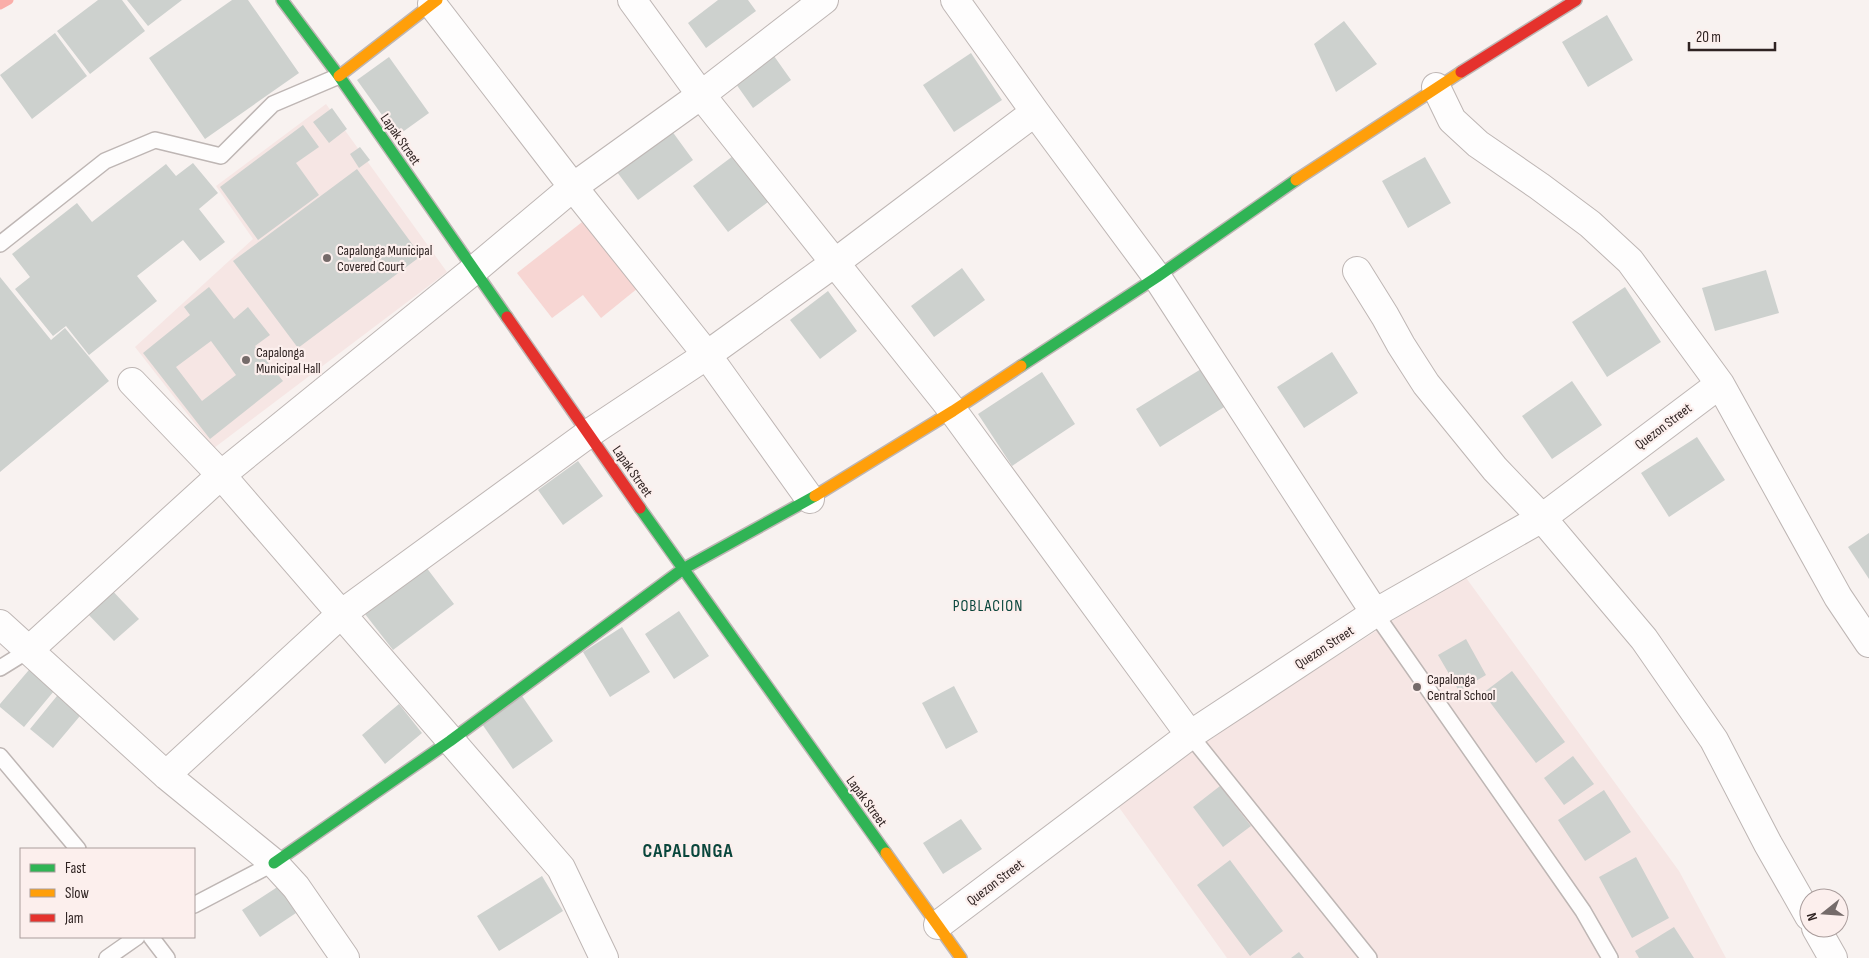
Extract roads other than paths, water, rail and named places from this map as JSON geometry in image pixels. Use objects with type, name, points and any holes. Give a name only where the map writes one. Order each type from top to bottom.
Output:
[{"type":"street","name":"Lapak Street","points":[[282,0],[339,76],[683,570],[961,958]]},
{"type":"street","points":[[632,0],[701,95],[953,411],[1190,735]]},
{"type":"street","points":[[29,650],[221,475],[474,270],[573,187],[701,95],[824,0]]},
{"type":"street","points":[[955,0],[1157,277],[1375,614]]},
{"type":"street","points":[[274,863],[450,741],[683,570],[810,498],[953,411],[1157,277],[1258,206],[1436,87],[1576,0]]},
{"type":"street","points":[[339,76],[434,2],[573,187],[708,355],[810,498]]},
{"type":"street","points":[[1436,87],[1452,120],[1478,144],[1590,224],[1630,261],[1720,384],[1838,597],[1869,643]]},
{"type":"street","points":[[166,776],[340,614],[588,434],[708,355],[836,262],[1035,112]]},
{"type":"street","points":[[1357,271],[1401,346],[1426,384],[1495,469],[1542,518],[1644,639],[1714,740],[1768,844],[1799,898]]},
{"type":"street","points":[[132,382],[221,475],[561,868],[604,958]]},
{"type":"street","name":"Quezon Street","points":[[938,925],[1190,735],[1375,614],[1542,518],[1720,384]]},
{"type":"street","points":[[0,624],[166,776],[274,863],[296,887],[345,958]]},
{"type":"street","points":[[1822,938],[1833,958]]},
{"type":"lane","points":[[0,244],[105,161],[155,140],[221,156],[273,104],[339,76]]},
{"type":"lane","points":[[1375,614],[1583,911],[1610,958]]},
{"type":"lane","points":[[0,668],[29,650]]},
{"type":"lane","points":[[1190,735],[1369,958]]},
{"type":"lane","points":[[0,756],[77,848]]},
{"type":"lane","points":[[195,904],[274,863]]},
{"type":"lane","points":[[106,958],[136,938]]},
{"type":"lane","points":[[152,938],[167,958]]},
{"type":"waterway","points":[[0,5],[9,0]]},
{"type":"place","name":"Capalonga Municipal Covered Court","points":[[327,258]]},
{"type":"place","name":"Capalonga Municipal Hall","points":[[246,360]]},
{"type":"place","name":"Capalonga Central School","points":[[1417,687]]},
{"type":"district","name":"POBLACION","points":[[988,605]]},
{"type":"district","name":"CAPALONGA","points":[[688,850]]}]
